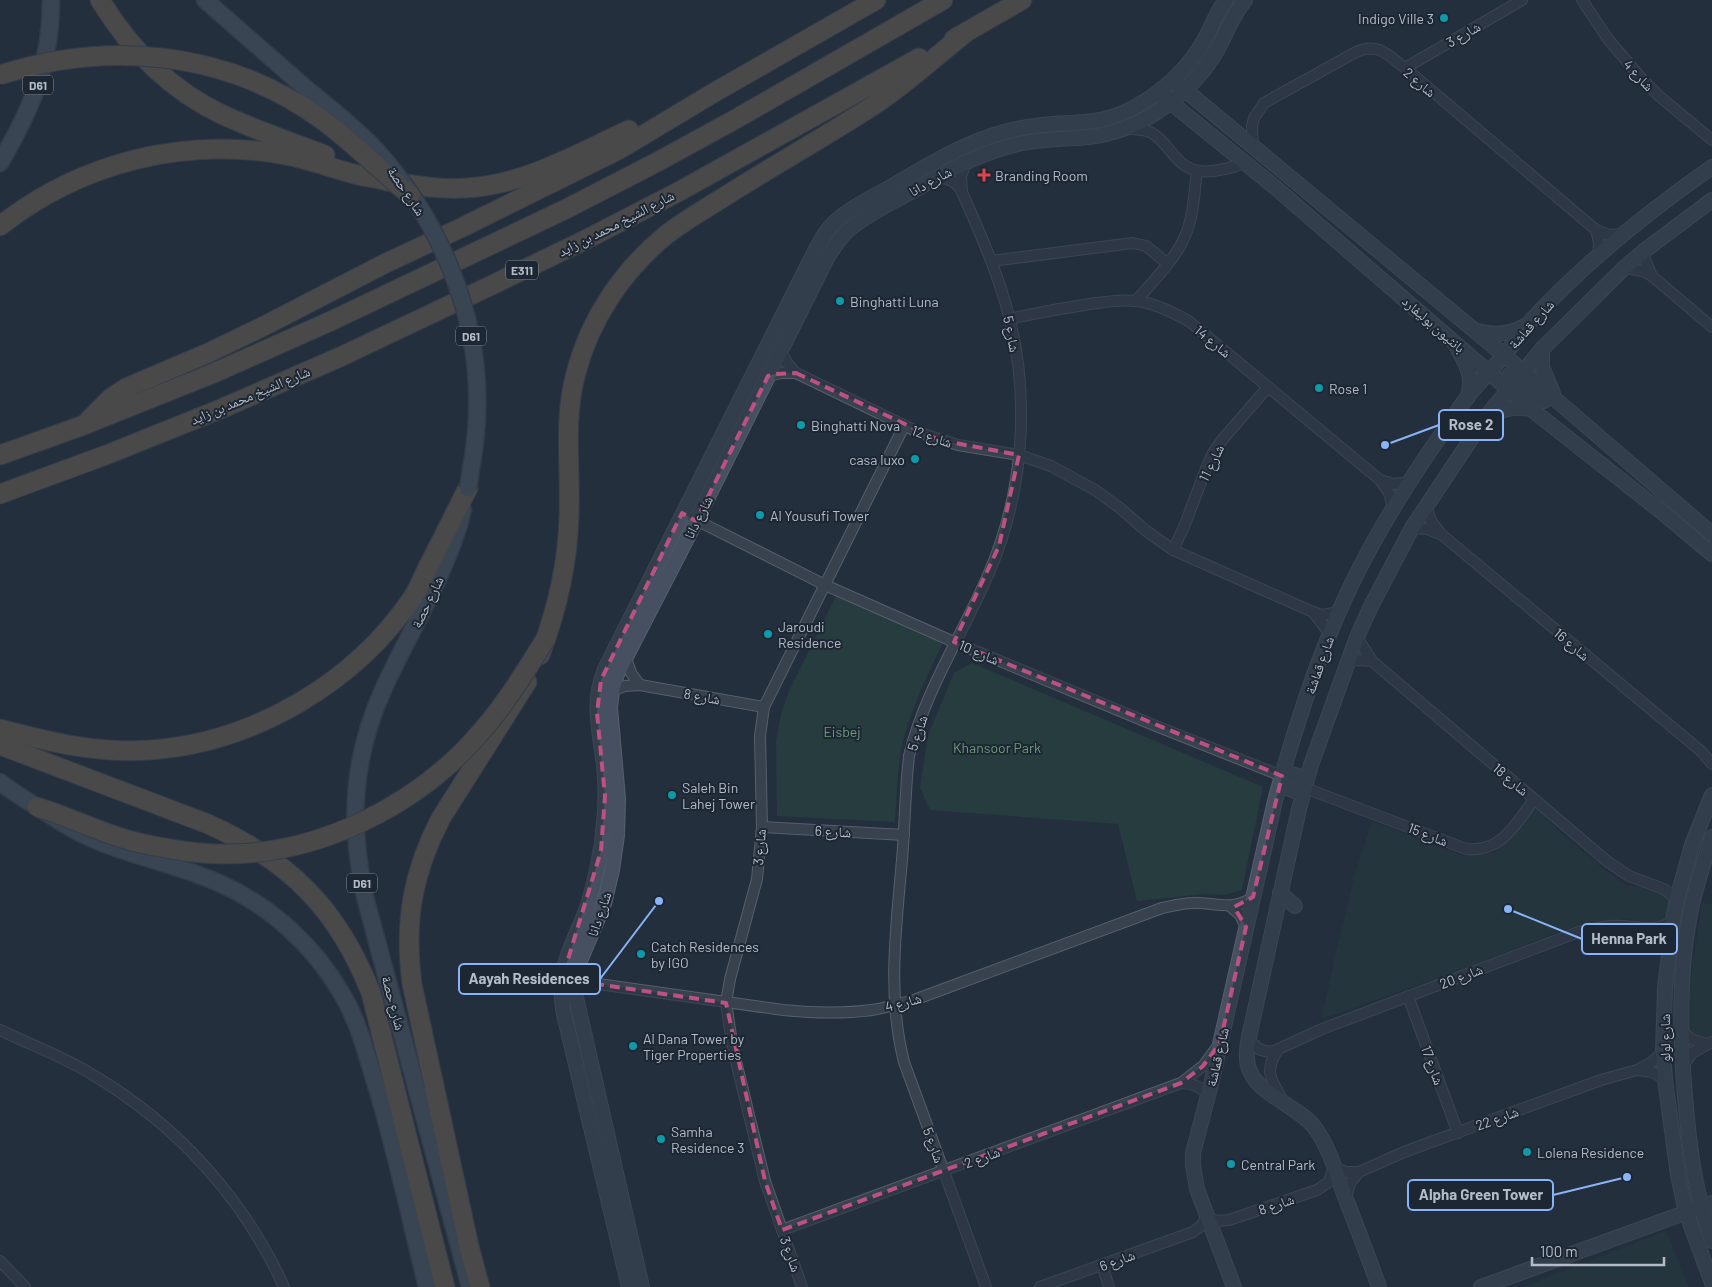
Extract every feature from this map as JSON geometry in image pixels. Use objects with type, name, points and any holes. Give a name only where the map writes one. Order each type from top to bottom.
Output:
[{"type":"highway","points":[[100,0],[126,39],[142,57],[179,89],[200,103],[245,124],[358,167],[389,181]]},
{"type":"highway","points":[[84,425],[111,398],[126,388],[244,336],[386,263],[590,164],[876,0]]},
{"type":"highway","name":"E311","points":[[0,455],[84,425],[214,373],[331,321],[566,209],[660,161],[734,120],[943,0]]},
{"type":"highway","name":"شارع الشيخ محمد بن زايد","points":[[0,494],[106,455],[224,408],[340,356],[585,240],[678,192],[1022,0]]},
{"type":"highway","points":[[480,1287],[469,1246],[412,984],[409,962],[409,919],[417,876],[423,856],[441,818],[519,697],[546,640],[560,590],[568,538],[567,444],[571,396],[583,350],[604,306],[617,286],[649,250],[667,235],[765,171],[871,107],[964,34]]},
{"type":"highway","points":[[0,75],[46,62],[98,55],[151,56],[188,61],[217,68],[272,90],[317,116],[353,144],[410,195]]},
{"type":"highway","points":[[0,226],[41,197],[69,182],[98,170],[159,154],[191,150],[254,150],[316,162],[356,175],[428,188],[468,188],[507,182],[545,169],[714,92]]},
{"type":"highway","points":[[0,729],[82,748],[149,750],[180,746],[229,734],[258,724],[287,710],[321,689],[344,671],[387,629],[413,596],[468,488]]},
{"type":"highway","points":[[37,807],[64,815],[110,834],[138,842],[196,852],[223,854],[253,852],[282,848],[319,838],[365,821],[416,792],[439,774],[486,726],[546,640]]},
{"type":"highway","points":[[0,745],[238,837],[266,854],[291,874],[314,897],[348,942],[361,967],[371,993],[445,1287]]},
{"type":"main road","name":"D61","points":[[0,163],[35,96],[48,44],[52,0]]},
{"type":"main road","name":"شارع حصة","points":[[205,0],[375,149],[388,164],[431,228],[448,262],[461,298],[471,336],[478,412],[475,450],[468,488],[453,544],[443,569],[383,690],[372,718],[363,747],[355,815],[359,867],[365,897],[470,1287]]},
{"type":"main road","points":[[0,782],[68,828],[93,840],[221,884],[254,902],[285,926],[318,958],[343,994],[365,1046],[387,1120],[427,1287]]},
{"type":"street","name":"شارع دانا","points":[[629,1287],[563,1010],[568,980],[568,955],[587,905],[601,851],[605,796],[597,702],[601,680],[682,513],[823,236],[835,222],[850,210],[972,142],[1003,132],[1035,126],[1084,123],[1117,116],[1145,101],[1173,80],[1187,65],[1198,51],[1226,0]]},
{"type":"street","name":"شارع دانا","points":[[568,980],[580,961],[604,904],[612,870],[617,835],[618,799],[610,707],[617,674],[835,245],[846,232],[874,212],[967,161],[1017,144],[1044,139],[1088,137],[1123,128],[1156,112],[1185,90],[1202,72],[1221,42],[1235,12],[1245,0]]},
{"type":"street","name":"شارع 3","points":[[1405,68],[1522,0]]},
{"type":"street","name":"شارع 4","points":[[1582,0],[1608,39],[1641,78],[1711,141]]},
{"type":"street","name":"شارع 2","points":[[1253,147],[1252,126],[1254,118],[1264,103],[1364,48],[1381,50],[1405,68],[1596,230]]},
{"type":"street","points":[[1202,72],[1201,91],[1208,109]]},
{"type":"street","name":"بانثيون بوليفارد","points":[[1173,80],[1474,330],[1496,364],[1516,380],[1532,409],[1712,554]]},
{"type":"street","name":"بانثيون بوليفارد","points":[[1158,91],[1453,340],[1496,364],[1516,380],[1557,400],[1712,534]]},
{"type":"street","points":[[1123,128],[1151,132],[1158,137],[1182,164],[1197,171],[1222,170],[1245,163]]},
{"type":"street","name":"شارع 5","points":[[967,161],[961,176],[962,192],[991,261],[1010,319],[1021,399],[1019,455],[1013,494],[996,555],[932,689],[914,738],[907,776],[894,958],[894,1005],[904,1062],[986,1287]]},
{"type":"street","name":"شارع قماشة","points":[[1234,1287],[1197,1190],[1193,1165],[1196,1141],[1282,776],[1313,677],[1339,612],[1364,560],[1408,482],[1468,397],[1528,324],[1623,234],[1665,200],[1712,166]]},
{"type":"street","points":[[1136,301],[1181,245],[1188,228],[1197,171]]},
{"type":"street","points":[[936,178],[952,180],[962,192]]},
{"type":"street","name":"شارع قماشة","points":[[1379,1287],[1346,1197],[1317,1131],[1311,1123],[1265,1090],[1250,1071],[1249,1037],[1305,788],[1347,663],[1371,606],[1412,528],[1485,418],[1542,349],[1624,268],[1712,200]]},
{"type":"street","points":[[1596,230],[1609,235],[1623,234]]},
{"type":"street","points":[[1596,230],[1599,242],[1598,256]]},
{"type":"street","points":[[991,261],[1133,243],[1146,246],[1167,263]]},
{"type":"street","points":[[1644,251],[1647,268],[1652,276],[1712,327]]},
{"type":"street","points":[[1624,268],[1634,269],[1652,276]]},
{"type":"street","name":"شارع 14","points":[[1010,319],[1108,301],[1136,301],[1155,305],[1173,312],[1190,322],[1380,480],[1389,493],[1393,508]]},
{"type":"street","points":[[1428,319],[1447,326],[1496,364]]},
{"type":"street","points":[[1474,330],[1502,335],[1516,331],[1528,324]]},
{"type":"street","points":[[1453,340],[1470,375],[1471,386],[1468,397]]},
{"type":"street","points":[[1542,349],[1542,368],[1557,400]]},
{"type":"street","name":"شارع 12","points":[[781,350],[787,363],[796,373],[920,433],[958,445],[1019,455],[1051,466],[1095,490],[1173,550],[1313,612]]},
{"type":"street","points":[[768,376],[782,372],[796,373]]},
{"type":"street","points":[[1516,380],[1574,425],[1588,428]]},
{"type":"street","name":"شارع 11","points":[[1173,550],[1184,527],[1206,466],[1213,453],[1268,387]]},
{"type":"street","points":[[1485,418],[1497,411],[1510,408],[1532,409]]},
{"type":"street","name":"شارع 3","points":[[802,1287],[765,1181],[733,1049],[726,1003],[730,979],[756,879],[762,827],[760,736],[764,707],[904,426]]},
{"type":"street","points":[[1380,480],[1394,484],[1408,482]]},
{"type":"street","name":"شارع 16","points":[[1426,505],[1431,521],[1441,534],[1707,754],[1712,764]]},
{"type":"street","name":"شارع 10","points":[[682,513],[825,585],[954,642],[1282,776]]},
{"type":"street","name":"شارع 16","points":[[1412,528],[1427,529],[1441,534]]},
{"type":"street","points":[[1313,612],[1330,614],[1339,612]]},
{"type":"street","points":[[1313,612],[1330,634]]},
{"type":"street","name":"شارع 18","points":[[1357,637],[1372,661],[1618,870],[1641,881],[1657,885],[1671,893],[1676,899]]},
{"type":"street","points":[[626,658],[630,673],[640,685]]},
{"type":"street","points":[[1347,663],[1355,660],[1372,661]]},
{"type":"street","name":"شارع 8","points":[[612,691],[625,686],[640,685],[764,707]]},
{"type":"street","points":[[1282,776],[1283,784],[1291,791],[1305,788]]},
{"type":"street","name":"شارع 15","points":[[1305,788],[1466,849],[1478,850],[1490,848],[1500,842],[1534,800]]},
{"type":"street","name":"شارع لولو","points":[[1712,795],[1692,845],[1676,899],[1672,920],[1665,996],[1663,1052],[1678,1175],[1686,1212],[1712,1283]]},
{"type":"street","name":"شارع 6","points":[[762,827],[904,835]]},
{"type":"street","name":"شارع لولو","points":[[1712,837],[1690,915],[1682,995],[1682,1066],[1692,1162],[1707,1205],[1712,1241]]},
{"type":"street","points":[[1657,885],[1665,885],[1681,879]]},
{"type":"street","points":[[1280,893],[1295,906]]},
{"type":"street","name":"شارع 4","points":[[568,980],[726,1003],[813,1013],[873,1010],[914,1000],[1162,908],[1193,903],[1230,906],[1242,904],[1253,897]]},
{"type":"street","points":[[1230,906],[1240,915],[1246,927]]},
{"type":"street","name":"شارع 20","points":[[1278,1050],[1322,1028],[1576,933],[1612,926],[1649,929],[1666,925],[1672,920]]},
{"type":"street","points":[[1649,929],[1670,947]]},
{"type":"street","name":"شارع دانا","points":[[568,980],[578,1007],[642,1287]]},
{"type":"street","name":"شارع 17","points":[[1408,996],[1458,1133]]},
{"type":"street","points":[[0,1030],[92,1074],[131,1099],[167,1128],[200,1160],[229,1195],[255,1233],[284,1287]]},
{"type":"street","points":[[1682,1032],[1693,1040],[1709,1043]]},
{"type":"street","points":[[1249,1037],[1256,1048],[1262,1051],[1278,1050]]},
{"type":"street","points":[[1682,1066],[1692,1053],[1709,1043]]},
{"type":"street","name":"شارع 2","points":[[782,1230],[1181,1083],[1203,1066],[1220,1044]]},
{"type":"street","points":[[1278,1050],[1271,1064],[1270,1073],[1272,1081],[1284,1103]]},
{"type":"street","name":"شارع 22","points":[[1359,1172],[1404,1152],[1601,1080],[1637,1070],[1652,1062],[1663,1052]]},
{"type":"street","points":[[1637,1070],[1652,1072],[1665,1079]]},
{"type":"street","points":[[1181,1083],[1199,1087],[1208,1096]]},
{"type":"street","points":[[1334,1167],[1346,1172],[1359,1172]]},
{"type":"street","name":"شارع 8","points":[[1207,1216],[1218,1221],[1228,1220],[1317,1190],[1329,1182],[1334,1167]]},
{"type":"street","points":[[1346,1197],[1350,1183],[1359,1172]]},
{"type":"street","points":[[1481,1287],[1707,1205]]},
{"type":"street","name":"شارع 6","points":[[1040,1287],[1193,1232],[1201,1226],[1207,1216]]},
{"type":"street","points":[[1193,1232],[1214,1237]]},
{"type":"street","points":[[0,1261],[25,1287]]},
{"type":"street","points":[[1102,1265],[1109,1287]]},
{"type":"highlighted area","points":[[796,373],[939,440],[1019,455],[999,546],[954,642],[1282,776],[1253,897],[1234,907],[1246,927],[1220,1043],[1203,1066],[1181,1083],[782,1230],[765,1181],[726,1003],[562,979],[601,851],[605,796],[597,713],[601,680],[682,513],[696,521],[768,376],[775,374]]},
{"type":"green space","name":"Eisbej","points":[[839,590],[945,638],[918,697],[902,745],[895,822],[777,816],[776,740],[781,714],[788,693]]},
{"type":"green space","name":"Khansoor Park","points":[[972,663],[1263,787],[1242,890],[1224,895],[1205,894],[1137,901],[1118,824],[930,810],[920,788],[928,735],[954,673]]},
{"type":"green space","points":[[1538,809],[1560,832],[1607,872],[1628,886],[1656,888],[1670,901],[1668,917],[1657,925],[1628,919],[1598,922],[1563,930],[1466,968],[1321,1019],[1354,877],[1372,821],[1463,856],[1493,853],[1510,837],[1528,812]]},
{"type":"green space","points":[[1702,903],[1712,905],[1712,1042],[1707,1044],[1689,1032],[1684,1024]]},
{"type":"green space","points":[[1666,1231],[1689,1287],[1523,1287]]},
{"type":"place","name":"Indigo Ville 3","points":[[1444,18]]},
{"type":"place","name":"Branding Room","points":[[984,175]]},
{"type":"place","name":"Binghatti Luna","points":[[840,301]]},
{"type":"place","name":"Rose 1","points":[[1319,388]]},
{"type":"place","name":"Binghatti Nova","points":[[801,425]]},
{"type":"place","name":"Rose 2","points":[[1385,445]]},
{"type":"place","name":"casa luxo","points":[[915,459]]},
{"type":"place","name":"Al Yousufi Tower","points":[[760,515]]},
{"type":"place","name":"Jaroudi Residence","points":[[768,634]]},
{"type":"place","name":"Saleh Bin Lahej Tower","points":[[672,795]]},
{"type":"place","name":"Aayah Residences","points":[[659,901]]},
{"type":"place","name":"Henna Park","points":[[1508,909]]},
{"type":"place","name":"Catch Residences by IGO","points":[[641,954]]},
{"type":"place","name":"Al Dana Tower by Tiger Properties","points":[[633,1046]]},
{"type":"place","name":"Samha Residence 3","points":[[661,1139]]},
{"type":"place","name":"Lolena Residence","points":[[1527,1152]]},
{"type":"place","name":"Central Park","points":[[1231,1164]]},
{"type":"place","name":"Alpha Green Tower","points":[[1627,1177]]}]
